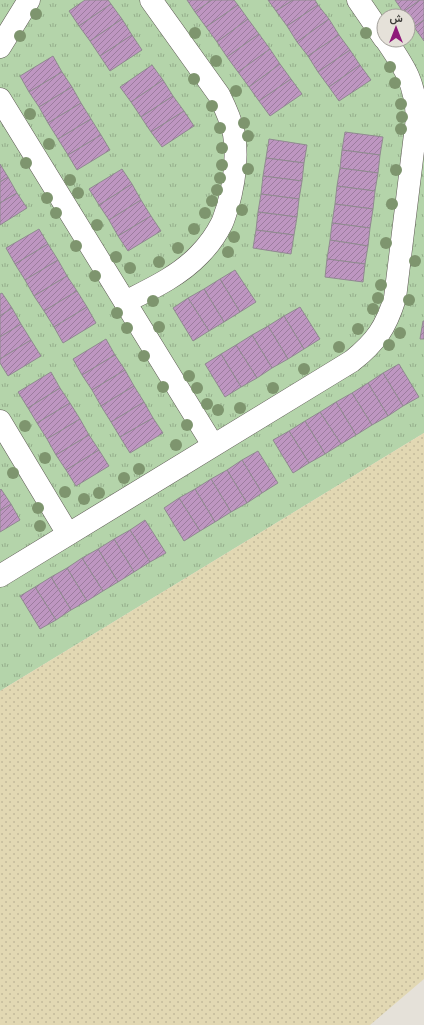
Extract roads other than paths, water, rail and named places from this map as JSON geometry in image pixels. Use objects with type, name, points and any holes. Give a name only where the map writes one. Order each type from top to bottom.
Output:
[{"type":"street","points":[[0,47],[29,0]]},
{"type":"street","points":[[125,302],[157,286],[182,270],[199,256],[223,222],[235,174],[236,147],[234,133],[225,107],[219,95],[151,0]]},
{"type":"street","points":[[358,0],[376,26]]},
{"type":"street","points":[[0,576],[352,361],[375,340],[384,327],[395,298],[417,118],[414,91],[410,79],[391,48]]},
{"type":"street","points":[[0,99],[213,445]]},
{"type":"street","points":[[0,422],[68,534]]}]
